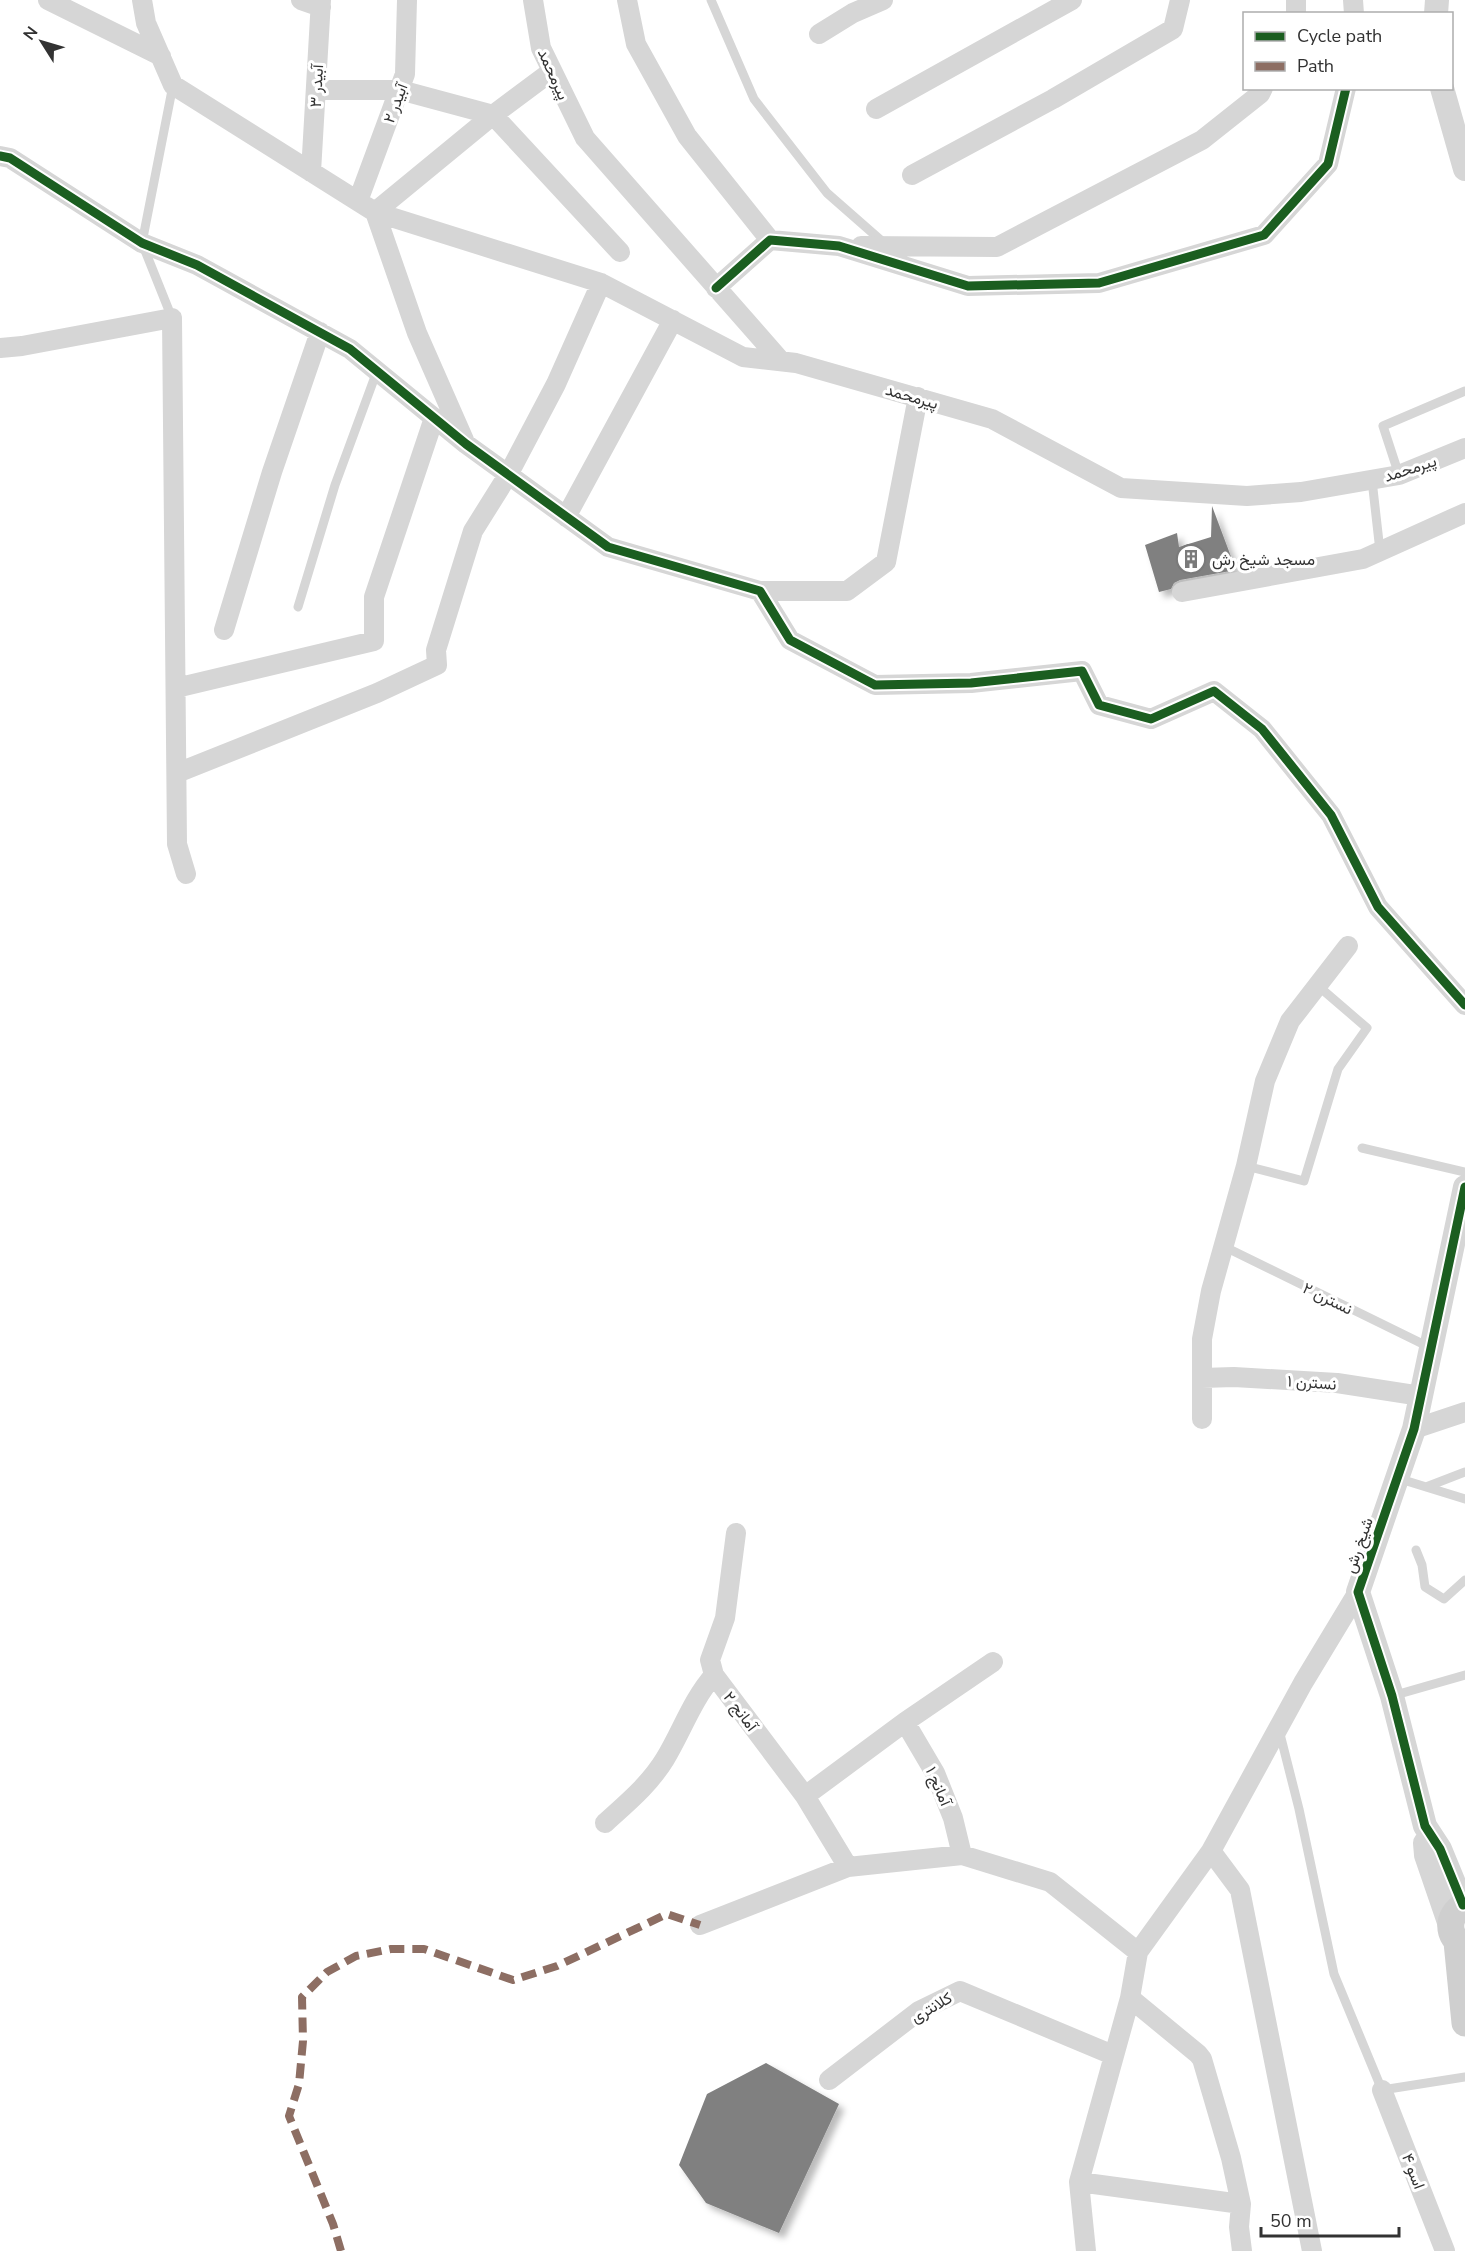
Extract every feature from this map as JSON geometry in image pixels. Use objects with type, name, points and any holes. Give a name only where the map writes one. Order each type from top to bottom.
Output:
[{"type":"main road","points":[[1460,1925],[1465,2024]]},
{"type":"street","points":[[48,0],[161,56]]},
{"type":"street","points":[[142,0],[146,23],[173,85],[375,212],[602,282],[744,357],[781,361]]},
{"type":"street","points":[[302,0],[321,3]]},
{"type":"street","name":"آبیدر ۲","points":[[358,201],[405,74],[407,0]]},
{"type":"street","name":"پیرمحمد","points":[[533,0],[541,48],[585,138],[781,361],[796,363],[992,419],[1121,488],[1247,496],[1300,492],[1400,475],[1465,448]]},
{"type":"street","points":[[627,0],[636,44],[687,136],[770,240],[839,246],[997,247],[1202,140],[1262,90]]},
{"type":"street","points":[[819,34],[853,13],[883,0]]},
{"type":"street","points":[[876,109],[1072,0]]},
{"type":"street","points":[[912,175],[1053,99],[1173,29],[1179,0]]},
{"type":"street","name":"آبیدر ۳","points":[[311,172],[321,3]]},
{"type":"street","points":[[375,212],[493,115],[552,71]]},
{"type":"street","points":[[316,90],[400,90],[493,115],[620,252]]},
{"type":"street","points":[[839,246],[968,286],[1099,283],[1264,235],[1328,164],[1346,90]]},
{"type":"street","points":[[1443,90],[1465,169]]},
{"type":"street","points":[[0,156],[10,158],[142,243],[197,265],[350,349],[466,444],[608,548],[760,591],[847,591],[886,562],[918,398]]},
{"type":"street","points":[[375,212],[417,333],[466,444]]},
{"type":"street","points":[[716,288],[770,240]]},
{"type":"street","points":[[177,773],[377,693],[437,665],[436,650],[473,531],[508,475],[556,384],[602,282]]},
{"type":"street","points":[[0,348],[22,346],[172,318],[177,844],[186,874]]},
{"type":"street","points":[[566,517],[674,320]]},
{"type":"street","points":[[224,630],[273,472],[320,332]]},
{"type":"street","points":[[176,687],[374,641],[374,597],[434,418]]},
{"type":"street","points":[[1182,592],[1363,559],[1465,513]]},
{"type":"street","points":[[760,591],[790,640],[875,685],[971,683],[1082,671],[1100,705],[1151,719],[1214,691],[1262,729],[1331,815],[1378,907],[1465,1005]]},
{"type":"street","points":[[1202,1419],[1202,1339],[1211,1291],[1246,1166],[1265,1081],[1290,1021],[1348,946]]},
{"type":"street","name":"شیخ رش","points":[[1460,1925],[1440,1849],[1425,1826],[1392,1696],[1358,1592],[1414,1429],[1465,1186]]},
{"type":"street","name":"نسترن ۱","points":[[1202,1378],[1234,1377],[1337,1383],[1421,1396]]},
{"type":"street","points":[[1414,1429],[1465,1412]]},
{"type":"street","name":"آمانج ۲","points":[[736,1533],[725,1618],[710,1660],[714,1675],[805,1796],[848,1868]]},
{"type":"street","points":[[1086,2251],[1079,2181],[1130,1998],[1138,1952],[1211,1851],[1278,1728],[1358,1592]]},
{"type":"street","points":[[805,1796],[905,1722],[993,1662]]},
{"type":"street","points":[[605,1823],[648,1784],[666,1757],[702,1689],[714,1675]]},
{"type":"street","name":"آمانج ۱","points":[[905,1722],[935,1773],[953,1818],[962,1855]]},
{"type":"street","points":[[1211,1851],[1240,1890],[1312,2251]]},
{"type":"street","points":[[700,1925],[848,1868],[962,1855],[1050,1881],[1138,1952]]},
{"type":"street","name":"کلانتری","points":[[829,2080],[919,2011],[960,1991],[1113,2055]]},
{"type":"street","points":[[1130,1998],[1202,2059],[1231,2157],[1241,2204],[1239,2227],[1242,2251]]},
{"type":"street","name":"اسو ۴","points":[[1382,2090],[1445,2251]]},
{"type":"street","points":[[1079,2181],[1241,2204]]},
{"type":"lane","points":[[711,0],[754,99],[827,193],[888,246]]},
{"type":"lane","points":[[172,318],[142,243],[173,85]]},
{"type":"lane","points":[[298,608],[335,485],[377,371]]},
{"type":"lane","points":[[1400,475],[1383,426],[1465,391]]},
{"type":"lane","points":[[1372,480],[1380,551]]},
{"type":"lane","points":[[1246,1166],[1304,1181],[1338,1069],[1368,1028],[1317,985]]},
{"type":"lane","points":[[1362,1148],[1465,1173]]},
{"type":"lane","name":"نسترن ۲","points":[[1225,1247],[1431,1348]]},
{"type":"lane","points":[[1426,1487],[1465,1472]]},
{"type":"lane","points":[[1397,1478],[1465,1499]]},
{"type":"lane","points":[[1416,1550],[1422,1565],[1425,1587],[1444,1599],[1465,1580]]},
{"type":"lane","points":[[1392,1696],[1465,1675]]},
{"type":"lane","points":[[1278,1728],[1299,1809],[1334,1974],[1382,2090],[1465,2077]]},
{"type":"building","name":"مسجد شیخ رش","points":[[1212,506],[1236,570],[1180,580],[1174,583],[1171,589],[1159,592],[1145,545],[1177,533],[1179,547],[1211,537]]},
{"type":"building","points":[[766,2063],[839,2104],[779,2233],[706,2203],[679,2165],[707,2094]]},
{"type":"marked path","points":[[341,2251],[333,2224],[289,2116],[299,2084],[303,2041],[302,1997],[327,1972],[356,1956],[391,1949],[424,1949],[513,1980],[557,1966],[667,1914],[700,1925]]},
{"type":"cycle path","points":[[716,288],[770,240],[839,246],[968,286],[1099,283],[1264,235],[1328,164],[1346,90]]},
{"type":"cycle path","points":[[0,156],[10,158],[142,243],[197,265],[350,349],[466,444],[608,547],[760,591],[790,640],[875,685],[971,683],[1082,671],[1099,705],[1151,719],[1214,691],[1262,729],[1331,815],[1378,907],[1465,1005]]},
{"type":"cycle path","points":[[1463,1905],[1440,1849],[1425,1826],[1392,1696],[1358,1592],[1414,1429],[1465,1187]]},
{"type":"place","name":"مسجد شیخ رش","points":[[1191,559]]}]
